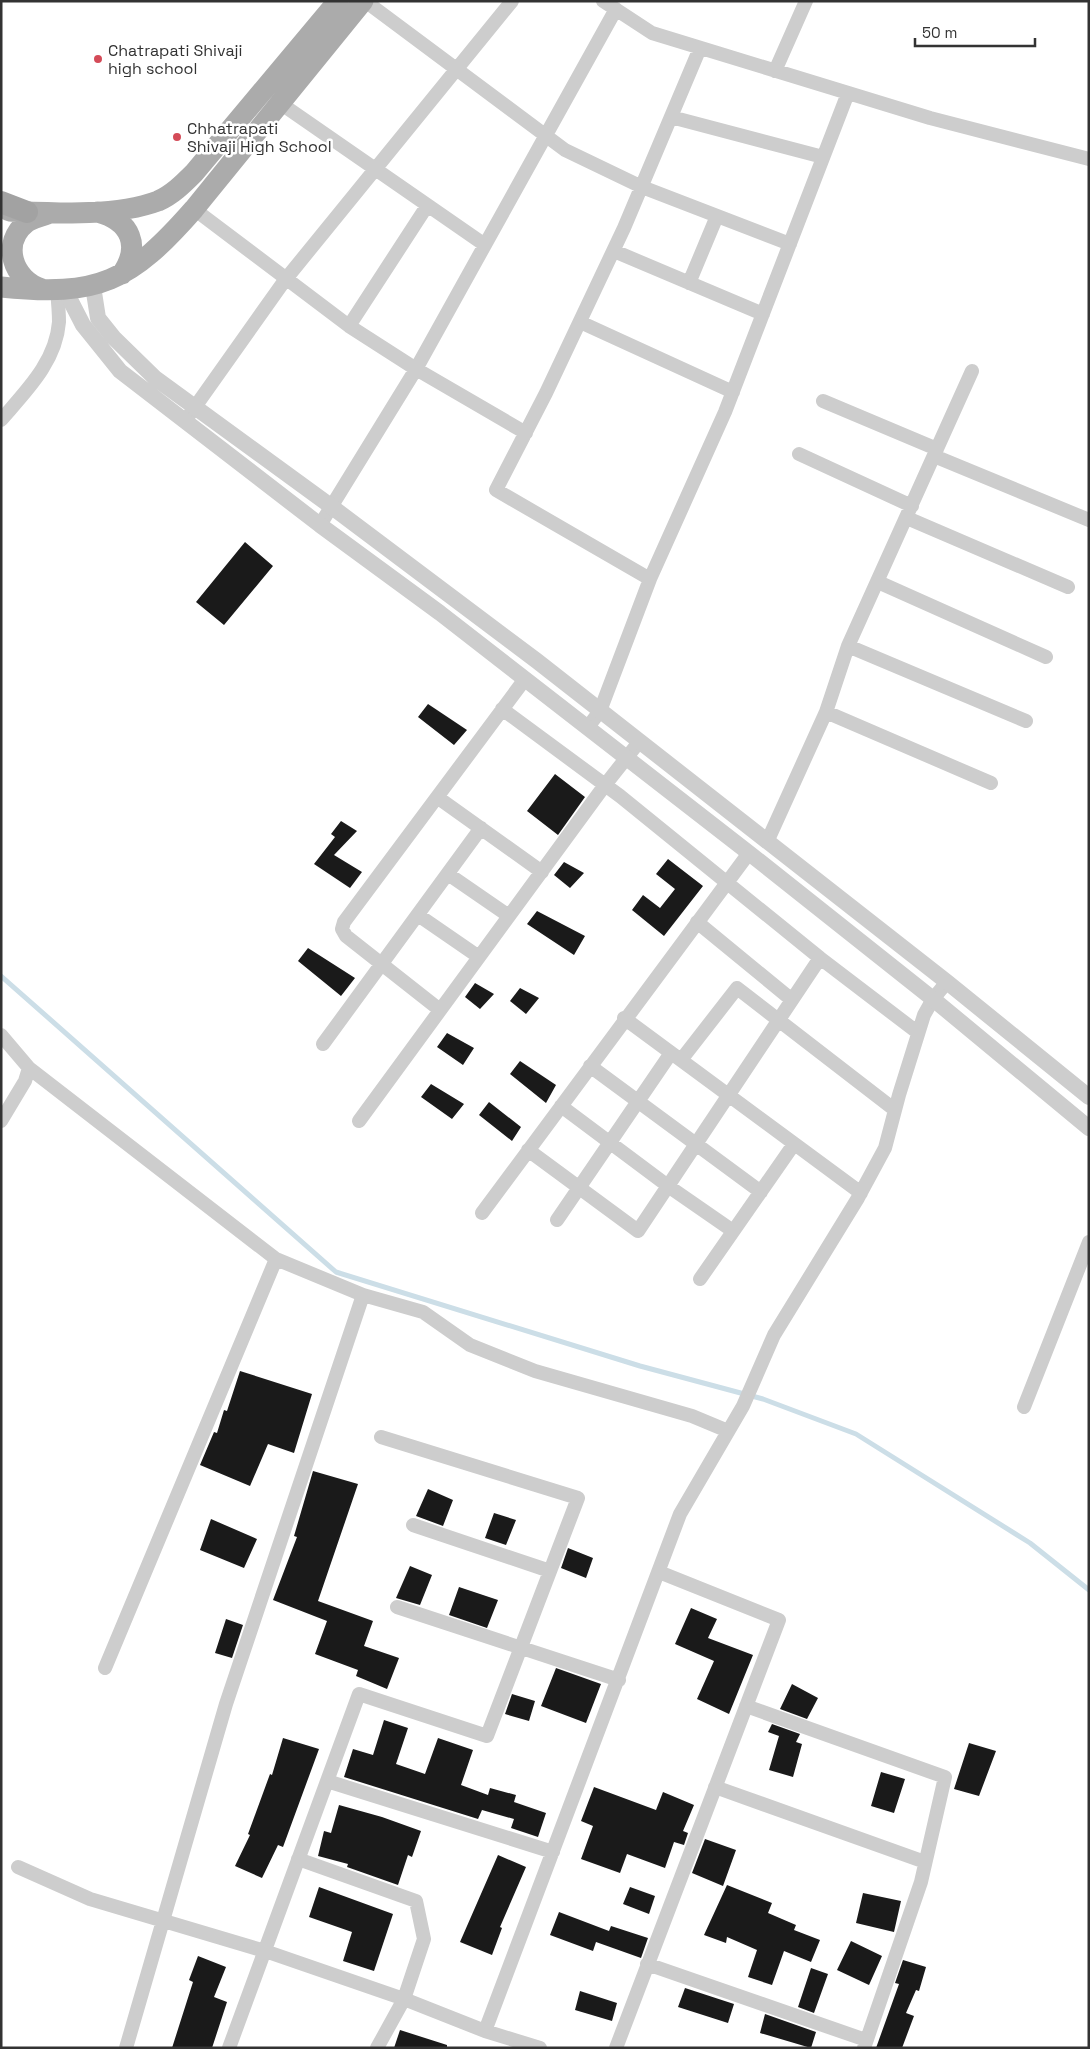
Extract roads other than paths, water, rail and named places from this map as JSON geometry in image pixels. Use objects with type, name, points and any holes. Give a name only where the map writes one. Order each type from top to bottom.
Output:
[{"type":"highway","points":[[1,202],[27,212]]},
{"type":"main road","points":[[1,210],[98,212],[134,207],[158,201],[174,192],[194,173],[338,1]]},
{"type":"main road","points":[[1,287],[61,291],[92,286],[122,274],[156,249],[194,209],[364,1]]},
{"type":"main road","points":[[53,212],[27,222],[13,240],[13,263],[26,281],[36,286],[61,291]]},
{"type":"main road","points":[[98,212],[112,216],[123,224],[130,236],[132,249],[130,263],[122,274]]},
{"type":"street","points":[[364,1],[565,150],[642,187],[790,244]]},
{"type":"street","points":[[185,421],[285,280],[512,1]]},
{"type":"street","points":[[603,1],[652,33],[930,118],[1088,157]]},
{"type":"street","points":[[775,71],[806,1]]},
{"type":"street","points":[[320,525],[416,369],[616,9]]},
{"type":"street","points":[[650,578],[496,490],[614,251],[700,48]]},
{"type":"street","points":[[588,727],[600,711],[650,578],[733,392],[848,93]]},
{"type":"street","points":[[280,103],[374,170],[485,245]]},
{"type":"street","points":[[671,117],[824,157]]},
{"type":"street","points":[[349,326],[427,206]]},
{"type":"street","points":[[194,209],[285,280],[349,326],[416,369],[526,432]]},
{"type":"street","points":[[689,282],[716,216]]},
{"type":"street","points":[[614,251],[763,314]]},
{"type":"street","points":[[92,286],[98,318],[114,338],[155,378],[196,406],[332,507],[600,711],[947,982],[1089,1097]]},
{"type":"street","points":[[1,420],[47,363],[55,343],[59,322],[61,291]]},
{"type":"street","points":[[61,291],[83,325],[110,361],[120,371],[749,852],[933,999],[1089,1128]]},
{"type":"street","points":[[580,322],[733,392]]},
{"type":"street","points":[[767,842],[826,712],[848,646],[972,371]]},
{"type":"street","points":[[823,401],[1089,520]]},
{"type":"street","points":[[799,454],[909,512],[1068,587]]},
{"type":"street","points":[[878,582],[1046,657]]},
{"type":"street","points":[[848,646],[1026,721]]},
{"type":"street","points":[[440,1010],[346,936],[342,929],[344,922],[525,679]]},
{"type":"street","points":[[502,709],[605,785],[820,958],[918,1032]]},
{"type":"street","points":[[826,712],[991,783]]},
{"type":"street","points":[[359,1121],[605,785],[639,742]]},
{"type":"street","points":[[437,797],[542,872]]},
{"type":"street","points":[[323,1044],[482,828]]},
{"type":"street","points":[[482,1213],[624,1018],[749,852]]},
{"type":"street","points":[[448,874],[509,916]]},
{"type":"street","points":[[418,915],[479,957]]},
{"type":"street","points":[[696,922],[792,1000]]},
{"type":"street","points":[[528,1150],[638,1230],[820,958]]},
{"type":"street","points":[[485,2031],[619,1680],[680,1514],[742,1406],[767,1348],[861,1193],[885,1148],[918,1032],[933,999],[947,982]]},
{"type":"street","points":[[557,1220],[638,1101],[737,988],[895,1110]]},
{"type":"street","points":[[624,1018],[861,1193]]},
{"type":"street","points":[[1,1035],[29,1068],[276,1259],[363,1295],[423,1312],[470,1345],[535,1371],[692,1416],[728,1431]]},
{"type":"street","points":[[590,1066],[761,1192]]},
{"type":"street","points":[[1,1121],[25,1081],[29,1068]]},
{"type":"street","points":[[561,1106],[668,1186],[733,1231]]},
{"type":"street","points":[[700,1279],[794,1144]]},
{"type":"street","points":[[1024,1408],[1089,1242]]},
{"type":"street","points":[[105,1668],[276,1259]]},
{"type":"street","points":[[126,2048],[226,1704],[363,1295]]},
{"type":"street","points":[[229,2048],[359,1694],[487,1736],[578,1498],[381,1437]]},
{"type":"street","points":[[413,1525],[550,1571]]},
{"type":"street","points":[[616,2048],[779,1620],[659,1572]]},
{"type":"street","points":[[397,1607],[619,1680]]},
{"type":"street","points":[[648,1964],[865,2044],[921,1882],[945,1777],[746,1706]]},
{"type":"street","points":[[327,1781],[553,1852]]},
{"type":"street","points":[[715,1787],[925,1862]]},
{"type":"street","points":[[298,1859],[416,1901],[424,1938],[404,1999],[376,2048]]},
{"type":"street","points":[[18,1867],[90,1899],[265,1951],[404,1999],[485,2031],[540,2048]]},
{"type":"waterway","points":[[1,976],[336,1272],[640,1366],[763,1399],[856,1434],[1030,1543],[1089,1590]]},
{"type":"place","name":"Chatrapati Shivaji high school","points":[[98,59]]},
{"type":"place","name":"Chhatrapati Shivaji High School","points":[[177,137]]}]
